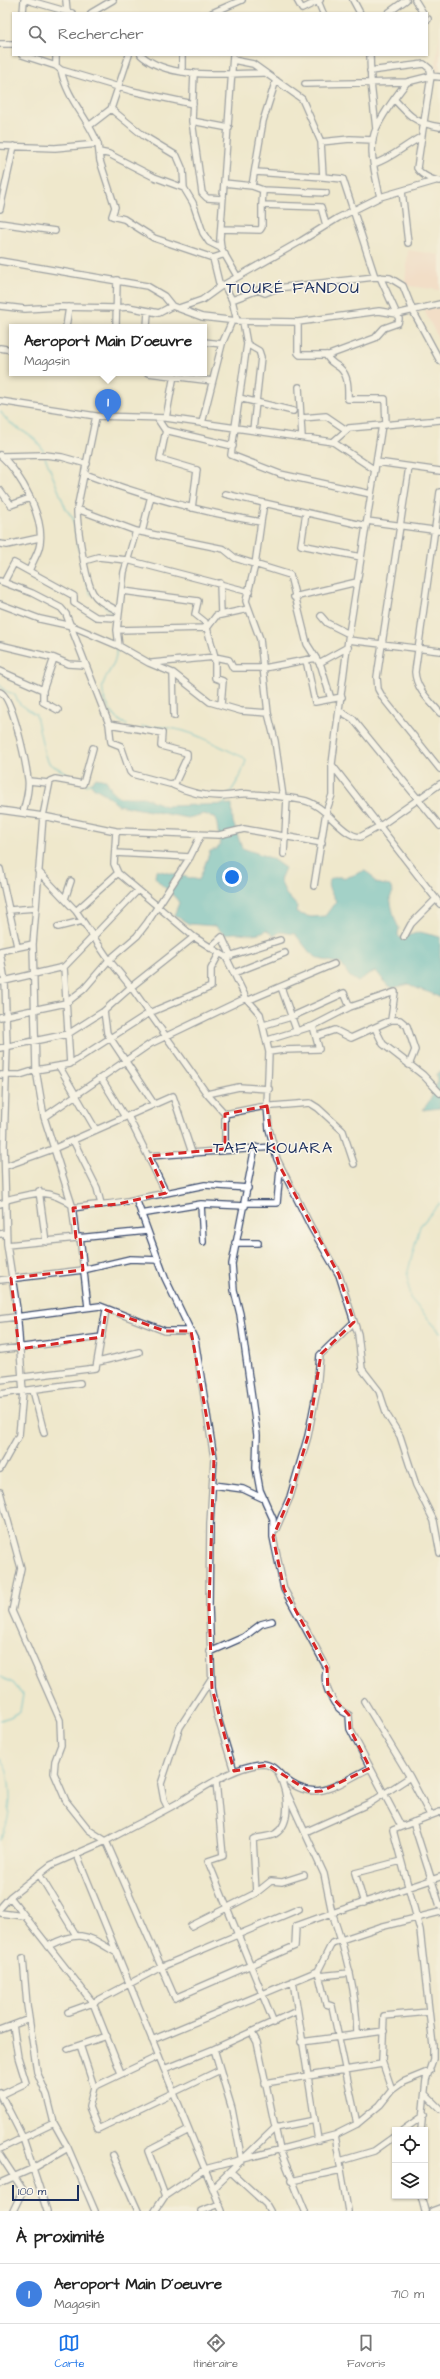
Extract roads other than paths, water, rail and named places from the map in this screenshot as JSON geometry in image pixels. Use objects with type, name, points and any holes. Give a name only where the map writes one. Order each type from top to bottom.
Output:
[{"type":"street","points":[[23,12],[25,0],[69,12],[66,0]]},
{"type":"street","points":[[92,12],[112,0]]},
{"type":"street","points":[[214,12],[242,0]]},
{"type":"street","points":[[297,0],[302,9],[319,0],[323,12]]},
{"type":"street","points":[[353,0],[359,12]]},
{"type":"street","points":[[389,12],[406,0]]},
{"type":"street","points":[[415,0],[422,12]]},
{"type":"street","points":[[232,5],[232,12]]},
{"type":"street","points":[[0,44],[12,44]]},
{"type":"street","points":[[25,56],[56,66],[61,70],[120,88],[193,104]]},
{"type":"street","points":[[56,56],[56,66]]},
{"type":"street","points":[[89,126],[111,109],[120,88],[129,56]]},
{"type":"street","points":[[143,56],[160,65],[182,72],[264,72]]},
{"type":"street","points":[[182,56],[182,72]]},
{"type":"street","points":[[370,56],[371,83],[376,129]]},
{"type":"street","points":[[221,248],[222,199],[229,128],[233,58],[249,63],[264,72],[304,101],[321,142],[323,177]]},
{"type":"street","points":[[370,70],[424,64],[430,69],[431,76],[417,168],[420,172],[438,181]]},
{"type":"street","points":[[61,70],[71,99],[89,126],[98,144],[115,207],[112,216],[124,219],[154,238],[213,258],[226,254]]},
{"type":"street","points":[[194,73],[192,121],[202,193],[204,197],[222,199]]},
{"type":"street","points":[[305,84],[407,82],[431,76],[440,77]]},
{"type":"street","points":[[252,186],[256,172],[263,121],[276,80]]},
{"type":"street","points":[[380,197],[374,164],[373,140],[376,129],[394,99],[407,82]]},
{"type":"street","points":[[394,99],[404,111],[423,124],[440,127]]},
{"type":"street","points":[[111,109],[144,136],[178,156],[183,170],[184,188],[193,203],[207,240],[221,248],[226,254],[237,276]]},
{"type":"street","points":[[192,121],[229,128]]},
{"type":"street","points":[[374,164],[391,158],[407,144],[421,137]]},
{"type":"street","points":[[321,142],[350,139],[373,140]]},
{"type":"street","points":[[0,146],[55,148],[98,144]]},
{"type":"street","points":[[0,209],[14,146]]},
{"type":"street","points":[[99,152],[109,154],[154,177],[184,188]]},
{"type":"street","points":[[256,172],[342,178],[377,277],[397,314],[398,323],[384,328],[375,338],[326,355],[298,354],[298,322]]},
{"type":"street","points":[[179,308],[202,300],[237,276],[326,226],[353,209],[380,197],[438,181]]},
{"type":"street","points":[[224,183],[252,186],[263,190],[326,193]]},
{"type":"street","points":[[221,229],[260,230],[262,227],[263,190]]},
{"type":"street","points":[[402,191],[408,243]]},
{"type":"street","points":[[262,205],[321,207],[326,226]]},
{"type":"street","points":[[0,223],[55,231]]},
{"type":"street","points":[[213,258],[222,286],[232,300],[237,321],[248,344],[261,353],[253,430]]},
{"type":"street","points":[[0,261],[117,280],[151,288],[164,296],[172,306],[202,317],[237,321],[298,322],[379,311],[397,314],[440,304]]},
{"type":"street","points":[[232,300],[258,290],[264,293],[283,288],[377,277],[390,278],[401,284],[413,311],[440,361]]},
{"type":"street","points":[[116,324],[117,280]]},
{"type":"street","points":[[0,306],[25,309],[128,307],[159,313],[172,306]]},
{"type":"street","points":[[66,324],[69,307]]},
{"type":"street","points":[[147,324],[148,312]]},
{"type":"street","points":[[202,423],[222,344],[237,321]]},
{"type":"street","points":[[207,342],[222,344]]},
{"type":"street","points":[[248,344],[239,398],[232,457],[280,474],[371,494]]},
{"type":"street","points":[[314,886],[326,812],[332,795],[332,764],[357,582],[375,470],[384,425],[385,399],[348,399],[348,382],[345,376],[340,368],[332,365],[326,355]]},
{"type":"street","points":[[166,418],[172,376]]},
{"type":"street","points":[[183,376],[212,381]]},
{"type":"street","points":[[299,387],[302,437]]},
{"type":"street","points":[[239,398],[293,411]]},
{"type":"street","points":[[0,401],[96,416],[166,418],[333,442],[375,470]]},
{"type":"street","points":[[96,416],[88,464],[77,509],[84,561],[94,594],[118,611]]},
{"type":"street","points":[[302,418],[326,416],[345,430]]},
{"type":"street","points":[[157,418],[162,428],[166,430],[233,446]]},
{"type":"street","points":[[333,442],[345,430],[440,420]]},
{"type":"street","points":[[166,430],[160,459],[196,470],[192,508]]},
{"type":"street","points":[[1,456],[45,455],[62,457],[88,464]]},
{"type":"street","points":[[1,456],[13,469],[30,498],[37,516],[40,547],[30,571]]},
{"type":"street","points":[[377,462],[409,468],[440,471]]},
{"type":"street","points":[[409,468],[377,677],[378,688],[383,698],[440,769]]},
{"type":"street","points":[[85,474],[192,508],[261,522]]},
{"type":"street","points":[[0,490],[11,505],[30,498]]},
{"type":"street","points":[[440,492],[438,531],[418,649],[416,681],[440,713]]},
{"type":"street","points":[[225,494],[306,513],[367,524],[400,526],[438,531]]},
{"type":"street","points":[[119,646],[117,618],[123,591],[127,560],[151,496]]},
{"type":"street","points":[[264,503],[255,565],[250,592],[246,601],[260,639],[268,713],[275,741],[285,798],[286,836],[284,854]]},
{"type":"street","points":[[77,509],[139,531],[224,549],[235,558],[290,575],[294,597],[308,644],[317,660],[332,699]]},
{"type":"street","points":[[306,513],[301,545],[361,557]]},
{"type":"street","points":[[0,544],[7,545],[39,538]]},
{"type":"street","points":[[84,561],[98,557],[127,560],[250,592]]},
{"type":"street","points":[[117,618],[96,618],[74,603],[74,596],[30,571],[14,564],[2,582],[26,590],[61,608],[72,626],[84,665],[109,724],[111,742],[121,746],[132,774],[173,784],[183,790],[207,795],[220,796],[249,793],[308,801],[326,812],[355,836],[360,837],[380,826],[440,784]]},
{"type":"street","points":[[294,597],[357,582]]},
{"type":"street","points":[[220,583],[221,614]]},
{"type":"street","points":[[123,591],[198,601],[195,614],[205,622],[207,628],[215,657],[215,678],[223,681],[221,705]]},
{"type":"street","points":[[0,604],[40,619],[72,626],[119,646],[149,663],[173,673],[207,701],[241,711],[268,713]]},
{"type":"street","points":[[207,628],[216,616],[248,609]]},
{"type":"street","points":[[321,616],[327,623],[349,637],[383,644],[440,651]]},
{"type":"street","points":[[117,630],[207,628]]},
{"type":"street","points":[[0,645],[54,658],[68,664],[84,665]]},
{"type":"street","points":[[149,663],[215,657],[229,660],[231,667],[235,669],[264,668],[306,660],[317,660],[348,647]]},
{"type":"street","points":[[54,658],[43,690],[43,702],[58,710]]},
{"type":"street","points":[[306,660],[315,702],[342,697]]},
{"type":"street","points":[[0,671],[43,690]]},
{"type":"street","points":[[173,673],[174,716]]},
{"type":"street","points":[[0,692],[7,697],[13,715],[28,781],[23,813]]},
{"type":"street","points":[[340,711],[353,719],[440,826]]},
{"type":"street","points":[[109,724],[162,733],[161,746],[186,753],[187,757],[173,784]]},
{"type":"street","points":[[88,1307],[73,1206],[64,1177],[52,1149],[44,1117],[36,1070],[36,1010],[33,944],[43,816],[48,783],[52,779],[55,779],[83,784],[93,748]]},
{"type":"street","points":[[332,764],[438,901],[412,924],[404,937]]},
{"type":"street","points":[[28,781],[48,783]]},
{"type":"street","points":[[0,810],[43,816],[116,830],[202,835],[228,834],[244,830],[322,843]]},
{"type":"street","points":[[116,830],[114,864],[118,873],[137,891],[210,948],[219,954],[228,957],[280,940]]},
{"type":"street","points":[[3,1017],[66,1003],[84,989],[109,960],[137,936],[158,907],[190,857],[202,835]]},
{"type":"street","points":[[115,853],[190,857]]},
{"type":"street","points":[[0,869],[17,946]]},
{"type":"street","points":[[38,871],[76,911],[109,960],[131,987],[165,1038],[207,1094],[225,1114],[225,1149]]},
{"type":"street","points":[[76,911],[118,873]]},
{"type":"street","points":[[64,899],[71,881]]},
{"type":"street","points":[[3,982],[64,967],[94,938],[137,891]]},
{"type":"street","points":[[9,910],[36,908]]},
{"type":"street","points":[[58,927],[82,921]]},
{"type":"street","points":[[0,1048],[68,1034],[104,1011],[131,987],[194,937]]},
{"type":"street","points":[[210,948],[222,937],[234,973],[248,999],[258,1008],[268,1040],[269,1089],[267,1106],[273,1147],[281,1168],[310,1227],[339,1275],[360,1345],[362,1369],[379,1391],[387,1416],[400,1436],[416,1485],[433,1518],[440,1554]]},
{"type":"street","points":[[0,1469],[19,1435],[23,1392],[17,1316],[7,1245],[3,1233],[6,1166],[2,1141],[8,1076],[7,1047],[3,1017],[3,982],[0,951],[17,946],[33,944]]},
{"type":"street","points":[[234,973],[285,953]]},
{"type":"street","points":[[0,1076],[8,1076],[70,1064],[149,1013],[211,986],[211,969],[219,954]]},
{"type":"street","points":[[44,1117],[127,1062],[150,1044],[248,999],[334,964]]},
{"type":"street","points":[[64,967],[70,1064]]},
{"type":"street","points":[[280,987],[297,1032]]},
{"type":"street","points":[[268,1040],[313,1026],[350,1008],[395,992],[391,1020]]},
{"type":"street","points":[[264,1025],[291,1017],[344,993],[350,1008]]},
{"type":"street","points":[[104,1011],[107,1033],[154,1104]]},
{"type":"street","points":[[317,1036],[335,1030],[351,1038],[391,1020],[400,1020],[407,1026],[415,1050],[409,1065]]},
{"type":"street","points":[[269,1052],[282,1050],[319,1049],[317,1036],[313,1026]]},
{"type":"street","points":[[375,1028],[383,1044],[426,1078],[440,1093]]},
{"type":"street","points":[[59,1066],[96,1130]]},
{"type":"street","points":[[101,1078],[126,1116],[149,1156],[166,1193]]},
{"type":"street","points":[[207,1094],[239,1088],[269,1089]]},
{"type":"street","points":[[6,1166],[52,1149],[174,1096],[192,1153]]},
{"type":"street","points":[[225,1114],[267,1106],[306,1103],[318,1108],[343,1131],[354,1164]]},
{"type":"street","points":[[72,1140],[97,1188],[101,1204]]},
{"type":"street","points":[[255,1147],[232,1264],[234,1290],[240,1314],[257,1434],[257,1476],[260,1490],[273,1519],[273,1537],[284,1589],[327,1668],[325,1672],[328,1694],[343,1713],[349,1716],[350,1729],[402,1826]]},
{"type":"street","points":[[149,1156],[225,1149],[273,1147]]},
{"type":"street","points":[[141,1214],[201,1204],[277,1203],[281,1168]]},
{"type":"street","points":[[4,1202],[39,1191],[60,1198],[73,1206],[118,1204],[205,1185],[248,1188]]},
{"type":"street","points":[[39,1191],[46,1242]]},
{"type":"street","points":[[136,1199],[165,1278],[195,1340],[214,1458],[210,1524],[210,1652],[212,1679],[217,1715],[234,1771]]},
{"type":"street","points":[[201,1204],[203,1242]]},
{"type":"street","points":[[7,1245],[147,1231]]},
{"type":"street","points":[[235,1243],[258,1243]]},
{"type":"street","points":[[0,1280],[83,1270],[130,1259],[159,1260]]},
{"type":"street","points":[[0,1319],[100,1306],[106,1310],[164,1331],[191,1331]]},
{"type":"street","points":[[0,1380],[94,1368],[98,1362],[106,1310]]},
{"type":"street","points":[[273,1537],[279,1519],[290,1497],[308,1436],[317,1390],[320,1355],[354,1322]]},
{"type":"street","points":[[0,1350],[20,1350],[102,1338]]},
{"type":"street","points":[[98,1362],[140,1352]]},
{"type":"street","points":[[0,1394],[80,1383]]},
{"type":"street","points":[[33,1390],[44,1434]]},
{"type":"street","points":[[213,1485],[243,1489],[256,1494],[266,1501]]},
{"type":"street","points":[[0,1492],[21,1568],[12,1611],[60,1720],[61,1745],[55,1760],[54,1773],[66,1801],[89,1830],[106,1841],[174,1998],[250,1964],[295,1946],[296,1926],[440,1877]]},
{"type":"street","points":[[210,1652],[244,1636],[261,1624],[272,1620]]},
{"type":"street","points":[[168,1808],[164,1800],[161,1784],[180,1727],[212,1679]]},
{"type":"street","points":[[364,1701],[410,1777],[430,1815]]},
{"type":"street","points":[[0,1908],[10,1897],[51,1865],[77,1855],[79,1852],[106,1841],[234,1771],[262,1764],[272,1767],[286,1780],[310,1792],[322,1791],[370,1768]]},
{"type":"street","points":[[278,1771],[324,1874],[332,1913],[342,1940],[350,1973],[356,2003],[357,2034]]},
{"type":"street","points":[[305,1832],[370,1803],[384,1792],[410,1777]]},
{"type":"street","points":[[216,1781],[223,1856],[208,1861],[274,2023]]},
{"type":"street","points":[[256,1893],[253,1839],[275,1834],[284,1824],[287,1804],[286,1791]]},
{"type":"street","points":[[422,2127],[424,2115],[426,2080],[433,2059],[429,2012],[420,1930],[393,1830],[440,1812]]},
{"type":"street","points":[[413,1822],[440,1906]]},
{"type":"street","points":[[77,1855],[222,2211]]},
{"type":"street","points":[[364,1903],[355,1873],[401,1861]]},
{"type":"street","points":[[39,1874],[76,1935]]},
{"type":"street","points":[[191,1926],[256,1893],[271,1881],[282,1882],[304,1875]]},
{"type":"street","points":[[10,1897],[93,2003],[121,2073]]},
{"type":"street","points":[[68,2012],[93,2003],[129,1982],[161,1967],[299,1909]]},
{"type":"street","points":[[358,2124],[332,2006],[326,2004],[319,1973],[332,1943],[440,1912]]},
{"type":"street","points":[[0,1913],[24,1916]]},
{"type":"street","points":[[48,1946],[70,1935],[76,1935],[88,1937],[117,1953]]},
{"type":"street","points":[[23,1958],[29,2019],[37,2072],[48,2095],[54,2123],[68,2148],[95,2211]]},
{"type":"street","points":[[152,2040],[293,1981],[319,1973],[350,1973]]},
{"type":"street","points":[[293,1981],[301,2042],[318,2140]]},
{"type":"street","points":[[164,2069],[252,2033],[297,2011]]},
{"type":"street","points":[[392,2090],[382,2064],[384,2016],[429,2012]]},
{"type":"street","points":[[0,2030],[29,2019]]},
{"type":"street","points":[[13,2025],[18,2058],[26,2083],[0,2094],[23,2138],[47,2211]]},
{"type":"street","points":[[301,2042],[384,2031]]},
{"type":"street","points":[[252,2033],[257,2042],[280,2150],[291,2181],[305,2211]]},
{"type":"street","points":[[68,2049],[107,2036]]},
{"type":"street","points":[[80,2045],[94,2087],[89,2107],[98,2129],[220,2070]]},
{"type":"street","points":[[214,2049],[232,2109],[242,2161]]},
{"type":"street","points":[[433,2059],[440,2055]]},
{"type":"street","points":[[94,2087],[159,2056]]},
{"type":"street","points":[[265,2083],[382,2064]]},
{"type":"street","points":[[155,2211],[165,2196],[205,2169],[242,2161],[335,2135],[358,2124],[380,2105],[392,2090],[403,2082],[430,2071]]},
{"type":"street","points":[[425,2094],[440,2109]]},
{"type":"street","points":[[407,2127],[424,2115]]},
{"type":"street","points":[[213,2188],[275,2128],[315,2120]]},
{"type":"street","points":[[0,2149],[54,2123]]},
{"type":"street","points":[[165,2196],[148,2152],[189,2130]]},
{"type":"street","points":[[335,2135],[348,2211]]},
{"type":"street","points":[[340,2161],[374,2151],[392,2138]]},
{"type":"street","points":[[0,2183],[34,2168],[68,2148]]},
{"type":"street","points":[[0,2155],[15,2176],[22,2190],[13,2211]]},
{"type":"street","points":[[113,2155],[138,2211]]},
{"type":"street","points":[[291,2181],[341,2170]]},
{"type":"street","points":[[231,2172],[266,2204],[270,2211]]},
{"type":"street","points":[[422,2199],[425,2211]]},
{"type":"street","points":[[201,2211],[220,2204]]},
{"type":"street","points":[[432,2211],[440,2208]]},
{"type":"water","points":[[96,778],[106,780],[114,794],[120,797],[144,797],[165,806],[232,804],[233,822],[242,848],[271,858],[285,868],[280,880],[286,894],[297,906],[296,913],[311,917],[325,916],[336,901],[328,884],[329,881],[337,877],[346,877],[365,871],[371,875],[376,883],[390,886],[393,892],[390,898],[394,917],[399,928],[398,935],[400,938],[420,932],[440,937],[440,998],[409,984],[393,988],[387,985],[376,971],[367,975],[358,982],[350,977],[341,964],[319,959],[310,953],[295,934],[280,932],[274,936],[267,930],[255,934],[230,933],[225,935],[215,926],[189,924],[174,915],[179,903],[177,899],[155,877],[156,870],[199,880],[210,851],[217,849],[220,845],[216,818],[204,814],[188,818],[118,805],[105,794],[93,787],[91,783]]},
{"type":"water","points":[[440,1070],[440,1108],[423,1110],[434,1093],[437,1079],[436,1074]]},
{"type":"waterway","points":[[1,412],[11,423],[31,436],[41,447],[44,454]]},
{"type":"waterway","points":[[45,457],[66,509],[73,518],[79,551]]},
{"type":"waterway","points":[[84,576],[91,595]]},
{"type":"waterway","points":[[103,605],[113,614],[115,629]]},
{"type":"waterway","points":[[116,647],[114,664],[106,676],[102,689],[111,711],[118,720],[127,725]]},
{"type":"waterway","points":[[0,685],[5,691],[14,694],[20,704],[36,715],[45,756],[50,764],[81,781]]},
{"type":"waterway","points":[[142,727],[163,727],[180,730],[199,736],[243,757],[246,761],[240,777],[230,793]]},
{"type":"waterway","points":[[86,785],[93,783]]},
{"type":"waterway","points":[[223,806],[228,797]]},
{"type":"waterway","points":[[440,1203],[420,1226],[407,1275],[410,1298],[440,1332]]},
{"type":"waterway","points":[[0,1677],[13,1683],[23,1695],[20,1711],[10,1717],[0,1720]]},
{"type":"waterway","points":[[0,1758],[7,1772],[10,1789],[10,1807],[4,1833],[0,1840]]},
{"type":"place","name":"Aeroport Main D´oeuvre","points":[[108,422]]},
{"type":"district","name":"TIOURÉ FANDOU","points":[[293,287]]},
{"type":"district","name":"TAFA KOUARA","points":[[273,1147]]}]
